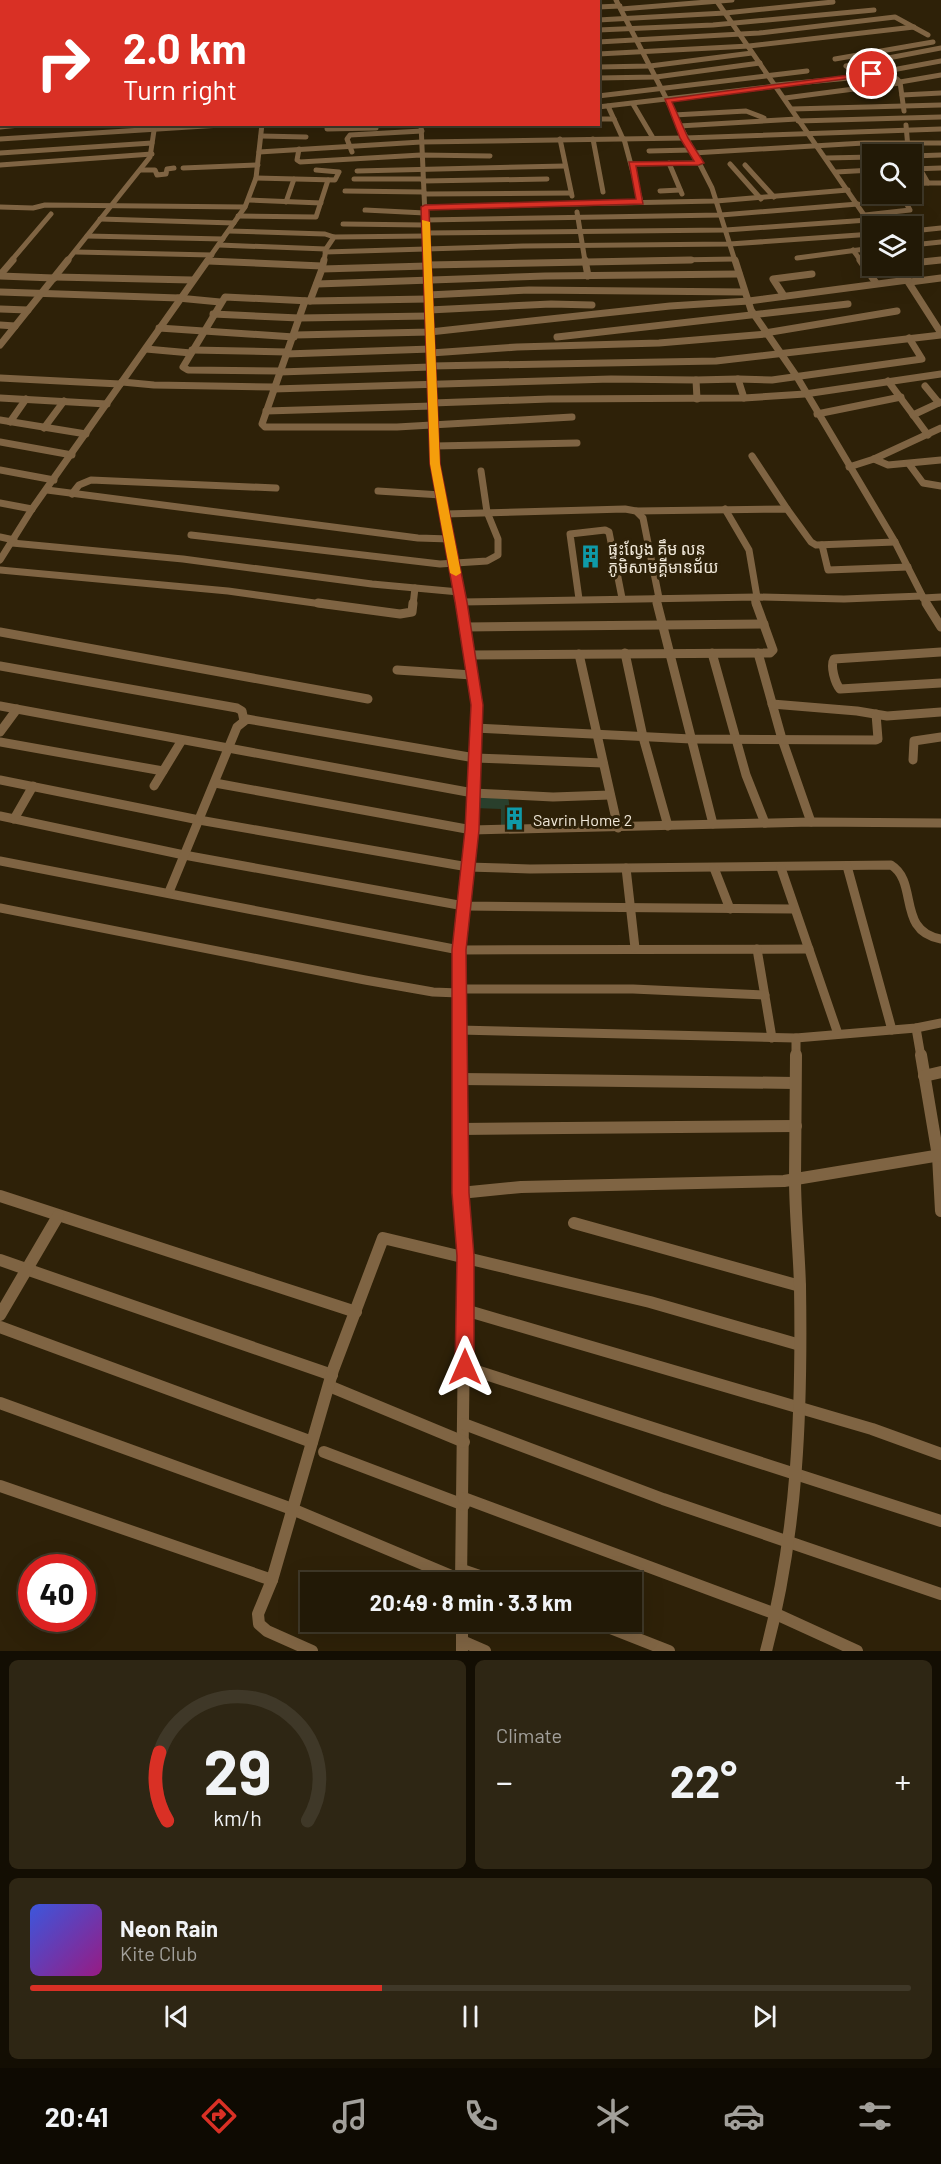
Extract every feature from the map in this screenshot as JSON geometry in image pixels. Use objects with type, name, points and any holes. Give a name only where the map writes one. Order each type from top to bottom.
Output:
[{"type":"street","points":[[600,7],[732,0]]},
{"type":"street","points":[[717,1],[866,216]]},
{"type":"street","points":[[600,20],[724,13],[833,2]]},
{"type":"street","points":[[619,5],[716,201],[750,308],[779,354],[797,377],[805,394],[895,542],[941,627]]},
{"type":"street","points":[[600,30],[734,23],[874,10]]},
{"type":"street","points":[[600,42],[638,42],[741,34],[896,16],[928,35]]},
{"type":"street","points":[[600,54],[749,46],[914,27]]},
{"type":"street","points":[[835,59],[933,42]]},
{"type":"street","points":[[846,67],[941,48]]},
{"type":"street","points":[[827,52],[860,76]]},
{"type":"street","points":[[600,67],[650,66],[752,53]]},
{"type":"street","points":[[870,61],[900,83],[907,144],[941,143]]},
{"type":"street","points":[[600,107],[860,76],[941,61]]},
{"type":"street","points":[[600,78],[656,77],[760,63]]},
{"type":"street","points":[[600,96],[768,74],[807,72]]},
{"type":"street","points":[[785,98],[844,92],[941,75]]},
{"type":"street","points":[[902,95],[941,93]]},
{"type":"street","points":[[880,99],[880,106]]},
{"type":"street","points":[[633,104],[653,138]]},
{"type":"street","points":[[792,109],[941,105]]},
{"type":"street","points":[[608,106],[632,164],[640,202]]},
{"type":"street","points":[[674,115],[746,111],[764,118]]},
{"type":"street","points":[[736,119],[941,117]]},
{"type":"street","points":[[600,119],[614,119]]},
{"type":"street","points":[[679,126],[797,119]]},
{"type":"street","points":[[55,126],[65,167]]},
{"type":"street","points":[[0,139],[182,126]]},
{"type":"street","points":[[0,560],[32,509],[146,349],[192,279],[210,258],[245,207],[256,178],[262,126]]},
{"type":"street","points":[[1,344],[141,170],[152,154],[155,127]]},
{"type":"street","points":[[327,129],[421,128]]},
{"type":"street","points":[[421,128],[434,446],[477,705],[472,830],[459,950],[460,1193],[465,1256],[464,1502],[461,1572]]},
{"type":"street","points":[[354,159],[347,138],[350,135],[421,128]]},
{"type":"street","points":[[260,152],[421,142],[684,138],[941,129]]},
{"type":"street","points":[[261,136],[306,137]]},
{"type":"street","points":[[560,139],[578,217],[585,261],[591,276],[592,305],[595,315]]},
{"type":"street","points":[[593,139],[603,192]]},
{"type":"street","points":[[0,153],[152,143]]},
{"type":"street","points":[[649,151],[862,145]]},
{"type":"street","points":[[299,149],[298,162],[422,155],[490,156]]},
{"type":"street","points":[[0,165],[152,154]]},
{"type":"street","points":[[922,155],[941,155]]},
{"type":"street","points":[[826,158],[862,157]]},
{"type":"street","points":[[660,191],[681,192],[669,163]]},
{"type":"street","points":[[632,164],[699,163]]},
{"type":"street","points":[[730,164],[761,199]]},
{"type":"street","points":[[141,170],[155,170],[157,175],[161,175],[166,174],[167,167],[258,165]]},
{"type":"street","points":[[745,165],[774,197]]},
{"type":"street","points":[[354,179],[565,166]]},
{"type":"street","points":[[922,167],[935,179]]},
{"type":"street","points":[[924,169],[941,168]]},
{"type":"street","points":[[924,169],[928,183]]},
{"type":"street","points":[[256,178],[336,180],[339,171],[316,171]]},
{"type":"street","points":[[357,171],[423,176],[547,179]]},
{"type":"street","points":[[836,172],[862,171]]},
{"type":"street","points":[[286,202],[294,179]]},
{"type":"street","points":[[238,216],[313,218],[318,216],[328,180]]},
{"type":"street","points":[[922,183],[941,183]]},
{"type":"street","points":[[345,191],[640,202],[761,199],[848,190]]},
{"type":"street","points":[[229,231],[325,234],[333,237],[573,198]]},
{"type":"street","points":[[249,200],[321,203]]},
{"type":"street","points":[[342,224],[721,215],[858,204]]},
{"type":"street","points":[[873,216],[910,210],[907,204]]},
{"type":"street","points":[[0,207],[111,205],[245,207]]},
{"type":"street","points":[[365,210],[425,222],[579,231],[726,230],[862,217]]},
{"type":"street","points":[[0,275],[51,214]]},
{"type":"street","points":[[644,216],[647,231]]},
{"type":"street","points":[[100,219],[234,223]]},
{"type":"street","points":[[922,229],[941,226]]},
{"type":"street","points":[[87,236],[221,242],[326,251],[425,251],[730,244],[862,235]]},
{"type":"street","points":[[333,237],[326,251],[317,284],[299,318],[273,388],[262,424],[265,427],[287,429],[433,425],[572,417]]},
{"type":"street","points":[[922,244],[941,242]]},
{"type":"street","points":[[797,258],[862,249]]},
{"type":"street","points":[[853,250],[876,283]]},
{"type":"street","points":[[76,252],[210,258],[322,267],[735,259]]},
{"type":"street","points":[[922,262],[941,260]]},
{"type":"street","points":[[317,284],[739,274]]},
{"type":"street","points":[[784,296],[773,279],[812,274]]},
{"type":"street","points":[[0,275],[55,278],[192,279]]},
{"type":"street","points":[[744,292],[529,290],[428,297],[308,301],[223,298],[183,367],[185,369],[280,372],[510,364],[716,361],[941,334],[905,276]]},
{"type":"street","points":[[159,328],[294,336],[430,332],[749,301],[876,283],[941,278]]},
{"type":"street","points":[[0,292],[179,298],[220,302]]},
{"type":"street","points":[[213,314],[299,318],[429,313],[551,304],[592,305]]},
{"type":"street","points":[[557,337],[848,304]]},
{"type":"street","points":[[0,309],[28,310]]},
{"type":"street","points":[[146,349],[286,353],[431,351],[658,343],[765,333],[897,311]]},
{"type":"street","points":[[614,313],[622,331]]},
{"type":"street","points":[[930,315],[941,314]]},
{"type":"street","points":[[0,325],[15,326]]},
{"type":"street","points":[[909,338],[933,375]]},
{"type":"street","points":[[658,343],[665,362]]},
{"type":"street","points":[[0,378],[273,388],[432,386],[611,379],[764,381],[922,359]]},
{"type":"street","points":[[510,364],[512,383]]},
{"type":"street","points":[[858,368],[873,383]]},
{"type":"street","points":[[266,411],[549,399],[744,398],[805,394],[941,374]]},
{"type":"street","points":[[738,379],[744,398]]},
{"type":"street","points":[[696,380],[697,399]]},
{"type":"street","points":[[888,381],[928,435]]},
{"type":"street","points":[[913,415],[940,403],[925,386]]},
{"type":"street","points":[[930,393],[941,392]]},
{"type":"street","points":[[818,414],[901,397]]},
{"type":"street","points":[[0,398],[107,404]]},
{"type":"street","points":[[10,422],[26,399]]},
{"type":"street","points":[[44,428],[64,401]]},
{"type":"street","points":[[0,420],[86,434]]},
{"type":"street","points":[[849,467],[874,459],[941,428]]},
{"type":"street","points":[[0,442],[72,455]]},
{"type":"street","points":[[434,446],[577,443]]},
{"type":"street","points":[[752,456],[811,542],[822,545],[895,542]]},
{"type":"street","points":[[874,459],[888,465],[941,460]]},
{"type":"street","points":[[909,464],[923,483],[941,486]]},
{"type":"street","points":[[0,470],[54,480]]},
{"type":"street","points":[[191,536],[401,561],[454,565],[487,561],[498,555],[498,540],[487,512],[481,471]]},
{"type":"street","points":[[72,494],[79,485],[91,480],[276,488]]},
{"type":"street","points":[[414,483],[414,493]]},
{"type":"street","points":[[46,490],[418,538],[450,539]]},
{"type":"street","points":[[378,490],[441,495]]},
{"type":"street","points":[[0,503],[32,509]]},
{"type":"street","points":[[445,514],[625,509],[636,511],[787,508]]},
{"type":"street","points":[[469,655],[770,653],[773,650],[756,597],[749,550],[726,509]]},
{"type":"street","points":[[636,511],[643,518],[664,625],[713,824]]},
{"type":"street","points":[[579,599],[570,534],[605,530],[609,532],[622,598]]},
{"type":"street","points":[[0,537],[13,541],[459,592]]},
{"type":"street","points":[[822,545],[828,570],[908,567]]},
{"type":"street","points":[[0,570],[228,591],[400,614],[411,612],[415,588]]},
{"type":"street","points":[[461,602],[622,598],[941,597]]},
{"type":"street","points":[[465,627],[764,624]]},
{"type":"street","points":[[0,632],[368,699]]},
{"type":"street","points":[[712,652],[746,775],[765,823]]},
{"type":"street","points":[[941,652],[834,659],[832,663],[837,686],[840,689],[941,683]]},
{"type":"street","points":[[625,653],[643,737],[668,826]]},
{"type":"street","points":[[758,653],[782,738],[811,822]]},
{"type":"street","points":[[579,654],[618,828]]},
{"type":"street","points":[[0,666],[237,708],[242,711],[244,721]]},
{"type":"street","points":[[398,670],[472,675]]},
{"type":"street","points":[[772,704],[899,717],[941,712]]},
{"type":"street","points":[[0,706],[473,794],[553,797],[610,795]]},
{"type":"street","points":[[0,732],[17,709]]},
{"type":"street","points":[[475,728],[691,739],[876,740],[878,739],[876,714]]},
{"type":"street","points":[[169,892],[237,727],[244,721],[256,719],[475,758],[603,763]]},
{"type":"street","points":[[914,760],[914,741],[941,737]]},
{"type":"street","points":[[154,786],[182,740]]},
{"type":"street","points":[[0,742],[164,771]]},
{"type":"street","points":[[0,780],[199,820],[468,867],[781,868],[885,865],[899,870],[918,929],[927,937],[941,939]]},
{"type":"street","points":[[214,783],[472,830],[811,822],[941,823]]},
{"type":"street","points":[[14,819],[33,786]]},
{"type":"street","points":[[0,816],[184,855],[464,906],[795,909]]},
{"type":"street","points":[[0,861],[459,950],[809,949]]},
{"type":"street","points":[[847,866],[892,1030]]},
{"type":"street","points":[[626,868],[635,948]]},
{"type":"street","points":[[714,868],[730,909]]},
{"type":"street","points":[[781,868],[838,1034]]},
{"type":"street","points":[[0,908],[433,992],[633,989],[765,994]]},
{"type":"street","points":[[757,950],[772,1038]]},
{"type":"street","points":[[459,1030],[796,1038],[916,1028],[941,1023]]},
{"type":"street","points":[[916,1028],[939,1155],[941,1210]]},
{"type":"street","points":[[766,1651],[776,1614],[789,1543],[795,1474],[800,1345],[795,1179],[796,1038]]},
{"type":"street","points":[[924,1076],[941,1072]]},
{"type":"street","points":[[459,1079],[795,1083]]},
{"type":"street","points":[[460,1130],[796,1126]]},
{"type":"street","points":[[460,1193],[521,1187],[795,1179],[939,1155]]},
{"type":"street","points":[[0,1196],[356,1312]]},
{"type":"street","points":[[0,1315],[57,1216]]},
{"type":"street","points":[[574,1223],[800,1286]]},
{"type":"street","points":[[312,1651],[267,1631],[259,1624],[258,1614],[272,1580],[330,1380],[383,1238],[650,1302],[800,1345]]},
{"type":"street","points":[[0,1260],[330,1380],[464,1442]]},
{"type":"street","points":[[465,1310],[872,1429],[941,1454]]},
{"type":"street","points":[[0,1326],[312,1442]]},
{"type":"street","points":[[465,1367],[941,1521]]},
{"type":"street","points":[[0,1403],[292,1509],[449,1572]]},
{"type":"street","points":[[464,1424],[663,1499],[941,1594]]},
{"type":"street","points":[[324,1452],[776,1614],[857,1651]]},
{"type":"street","points":[[0,1486],[272,1580]]},
{"type":"street","points":[[621,1632],[669,1651]]},
{"type":"street","points":[[462,1646],[485,1651]]},
{"type":"green space","points":[[473,793],[508,795],[512,812],[511,827],[501,827],[501,809],[474,808]]},
{"type":"slow traffic","points":[[425,222],[435,464],[456,573]]},
{"type":"place","name":"ផ្ទះល្វែង គឹម លន ភូមិសាមគ្គីមានជ័យ","points":[[590,557]]},
{"type":"place","name":"Savrin Home 2","points":[[515,819]]},
{"type":"route","points":[[465,1367],[465,1256],[460,1193],[459,950],[472,830],[477,705],[461,602],[435,464],[425,207],[640,202],[632,164],[699,163],[684,138],[668,100],[872,74]]}]
